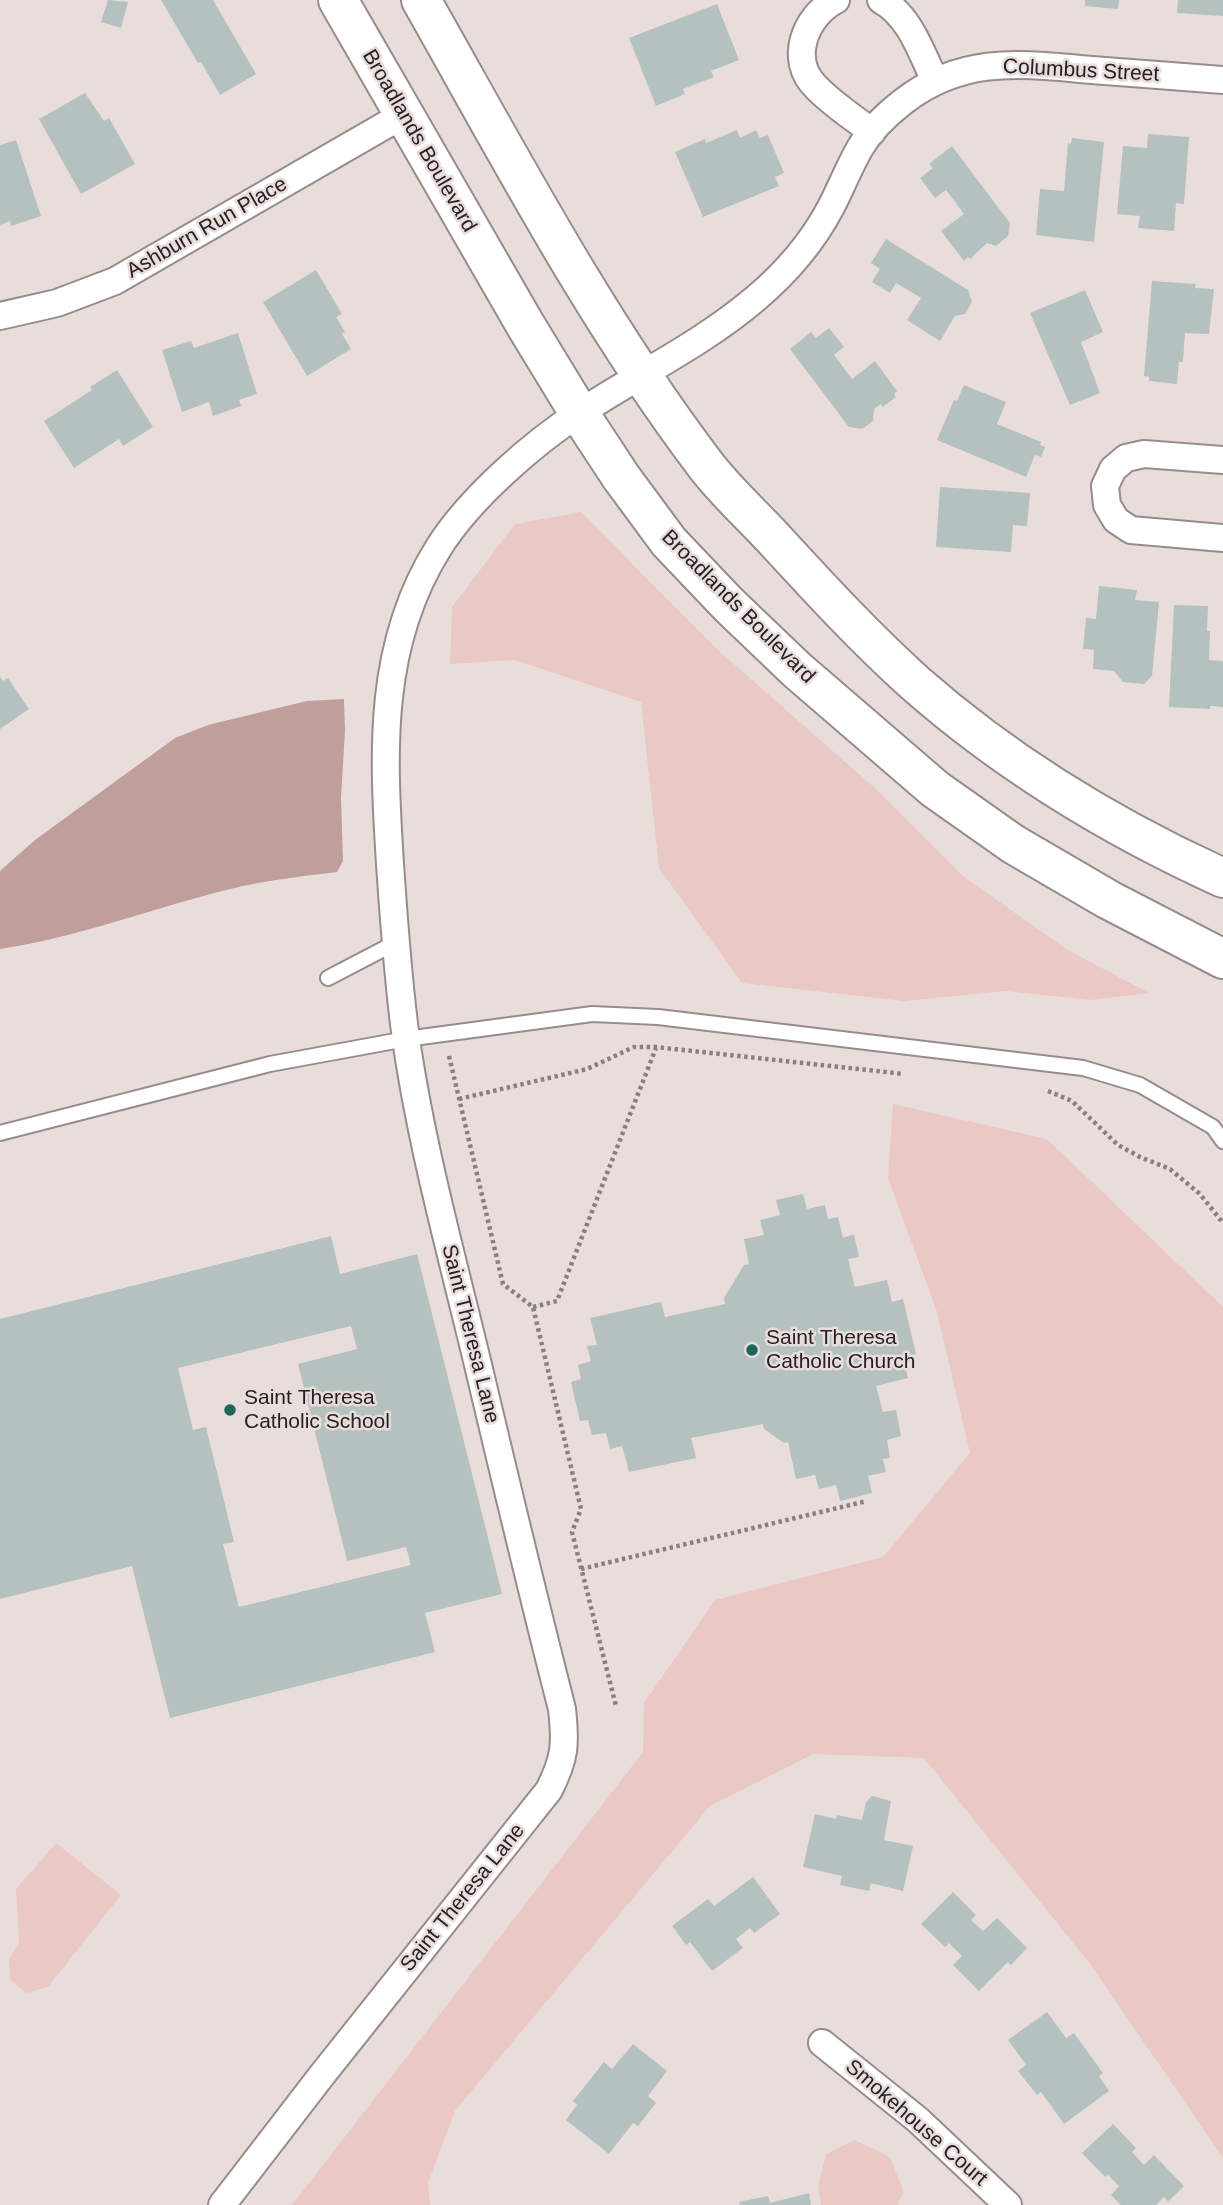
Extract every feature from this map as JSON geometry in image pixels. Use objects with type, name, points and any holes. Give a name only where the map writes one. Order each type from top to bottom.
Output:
[{"type":"main road","name":"Broadlands Boulevard","points":[[338,0],[579,413],[621,477],[669,542],[729,605],[797,670],[935,789],[1013,844],[1223,960]]},
{"type":"main road","points":[[421,0],[536,204],[642,376],[706,466],[839,611],[916,683],[989,741],[1070,796],[1163,850],[1223,878]]},
{"type":"street","points":[[836,0],[820,10],[808,26],[802,55],[806,73],[814,86],[872,132]]},
{"type":"street","points":[[881,0],[905,20],[935,81]]},
{"type":"street","name":"Columbus Street","points":[[579,413],[726,324],[777,279],[799,256],[828,213],[861,146],[887,113],[924,85],[966,68],[1013,64],[1223,80]]},
{"type":"street","name":"Ashburn Run Place","points":[[0,316],[57,303],[115,281],[403,115]]},
{"type":"street","name":"Saint Theresa Lane","points":[[222,2205],[549,1790],[561,1765],[566,1740],[562,1709],[433,1180],[406,1039],[395,943],[385,787],[386,713],[394,658],[402,626],[419,581],[441,542],[473,503],[546,436],[579,413]]},
{"type":"street","points":[[1223,460],[1144,454],[1126,458],[1113,469],[1105,486],[1107,505],[1116,520],[1132,530],[1223,538]]},
{"type":"street","name":"Smokehouse Court","points":[[822,2043],[918,2120],[1008,2205]]},
{"type":"lane","points":[[328,978],[395,943]]},
{"type":"lane","points":[[0,1133],[270,1064],[406,1039],[592,1014],[658,1017],[1083,1068],[1140,1086],[1213,1127],[1223,1141]]},
{"type":"path","points":[[533,1307],[557,1301],[656,1047],[658,1017]]},
{"type":"path","points":[[444,1035],[503,1284],[533,1307],[581,1509],[572,1532],[616,1706]]},
{"type":"path","points":[[459,1099],[587,1069],[634,1047],[656,1047],[906,1074]]},
{"type":"path","points":[[1045,1090],[1072,1101],[1118,1145],[1170,1169],[1200,1195],[1223,1223]]},
{"type":"path","points":[[581,1569],[867,1501]]},
{"type":"shaded area","points":[[581,512],[718,650],[877,790],[963,876],[1066,949],[1149,993],[1091,1000],[1006,991],[904,1001],[742,983],[659,868],[641,702],[515,660],[450,664],[452,607],[515,524]]},
{"type":"shaded area","points":[[344,699],[341,798],[343,861],[337,872],[229,889],[81,931],[0,949],[0,871],[35,840],[175,738],[208,725],[307,701]]},
{"type":"shaded area","points":[[893,1104],[1047,1139],[1223,1307],[1223,2158],[1091,1965],[924,1758],[813,1754],[710,1806],[455,2111],[428,2183],[430,2205],[292,2205],[643,1752],[644,1703],[715,1600],[883,1557],[970,1453],[937,1312],[888,1178]]},
{"type":"shaded area","points":[[56,1843],[121,1895],[48,1987],[26,1993],[10,1979],[9,1960],[19,1942],[16,1889]]},
{"type":"shaded area","points":[[855,2140],[890,2157],[904,2192],[897,2205],[821,2205],[818,2187],[826,2154]]},
{"type":"building","points":[[108,0],[128,2],[121,28],[101,22]]},
{"type":"building","points":[[161,0],[213,0],[256,74],[220,95]]},
{"type":"building","points":[[1085,0],[1119,0],[1118,9],[1085,6]]},
{"type":"building","points":[[1178,0],[1223,0],[1223,16],[1177,13]]},
{"type":"building","points":[[717,4],[739,60],[711,71],[714,77],[683,89],[685,94],[656,106],[629,38]]},
{"type":"building","points":[[85,93],[104,121],[109,118],[135,164],[81,194],[39,119]]},
{"type":"building","points":[[737,130],[740,138],[756,130],[760,138],[768,135],[784,173],[775,177],[779,186],[703,217],[675,152],[705,139],[706,143]]},
{"type":"building","points":[[1148,134],[1189,137],[1184,204],[1176,203],[1174,231],[1138,228],[1140,216],[1117,214],[1123,146],[1147,148]]},
{"type":"building","points":[[1072,138],[1104,142],[1094,242],[1036,235],[1040,189],[1064,191],[1068,143],[1071,144]]},
{"type":"building","points":[[16,140],[41,216],[11,226],[10,221],[0,225],[0,145]]},
{"type":"building","points":[[952,146],[1010,223],[1008,236],[996,246],[987,243],[970,259],[968,257],[964,261],[941,231],[964,214],[946,190],[935,198],[920,178],[933,168],[929,164]]},
{"type":"building","points":[[886,239],[968,290],[972,302],[965,314],[955,316],[940,341],[907,320],[921,298],[896,283],[890,293],[872,282],[880,269],[871,263]]},
{"type":"building","points":[[316,270],[342,314],[336,317],[351,349],[307,376],[263,302]]},
{"type":"building","points":[[1152,281],[1196,284],[1195,288],[1214,289],[1209,334],[1185,333],[1183,362],[1179,362],[1177,384],[1149,381],[1149,377],[1144,376]]},
{"type":"building","points":[[1085,290],[1103,332],[1081,342],[1100,393],[1070,405],[1030,313]]},
{"type":"building","points":[[829,328],[844,347],[834,355],[852,379],[875,361],[897,391],[894,394],[896,397],[883,407],[881,404],[874,409],[873,421],[862,429],[849,427],[790,349],[811,332],[816,338]]},
{"type":"building","points":[[238,333],[257,394],[239,400],[241,406],[213,416],[209,402],[182,412],[162,350],[191,341],[194,348]]},
{"type":"building","points":[[117,370],[153,427],[123,446],[119,439],[74,468],[44,421]]},
{"type":"building","points":[[964,385],[1006,402],[997,424],[1041,442],[1040,445],[1045,447],[1041,457],[1035,455],[1026,477],[937,440],[954,400],[957,401]]},
{"type":"building","points":[[940,487],[1030,493],[1027,526],[1013,525],[1011,552],[936,547]]},
{"type":"building","points":[[1099,586],[1137,590],[1135,600],[1159,602],[1152,676],[1144,684],[1123,682],[1114,671],[1093,669],[1094,650],[1083,649],[1086,618],[1096,619]]},
{"type":"building","points":[[1174,605],[1208,606],[1209,660],[1223,661],[1223,707],[1169,707]]},
{"type":"building","points":[[0,677],[3,681],[8,678],[29,709],[0,729]]},
{"type":"building","name":"Saint Theresa Catholic Church","points":[[803,1194],[807,1209],[825,1205],[828,1219],[838,1217],[843,1238],[854,1234],[859,1257],[848,1259],[855,1287],[887,1280],[892,1302],[903,1299],[916,1354],[903,1357],[908,1378],[876,1386],[883,1412],[896,1410],[901,1436],[887,1440],[890,1458],[883,1459],[886,1472],[868,1476],[872,1493],[840,1501],[836,1485],[819,1489],[815,1475],[796,1479],[788,1442],[784,1443],[764,1429],[763,1424],[691,1438],[696,1458],[629,1472],[622,1446],[610,1449],[606,1433],[592,1435],[588,1420],[580,1421],[571,1382],[581,1379],[578,1365],[591,1361],[587,1346],[597,1345],[590,1318],[661,1302],[665,1317],[725,1304],[724,1298],[744,1265],[749,1264],[744,1239],[764,1235],[760,1220],[780,1215],[776,1200]]},
{"type":"building","name":"Saint Theresa Catholic School","points":[[331,1236],[340,1274],[417,1254],[502,1594],[425,1613],[435,1652],[170,1718],[132,1566],[0,1599],[0,1319]],"holes":[[[351,1326],[357,1349],[298,1364],[347,1561],[406,1547],[411,1565],[239,1607],[223,1544],[234,1542],[206,1427],[193,1430],[178,1368]]]},
{"type":"building","points":[[872,1796],[891,1801],[884,1840],[913,1846],[903,1891],[871,1883],[869,1891],[840,1885],[842,1876],[803,1867],[815,1814],[836,1819],[837,1815],[862,1820],[866,1802]]},
{"type":"building","points":[[753,1877],[780,1914],[754,1933],[750,1928],[736,1939],[743,1948],[712,1971],[690,1942],[686,1945],[672,1926],[708,1899],[714,1906]]},
{"type":"building","points":[[953,1892],[976,1915],[971,1920],[983,1931],[997,1918],[1027,1948],[1011,1965],[1008,1962],[979,1991],[953,1965],[962,1956],[949,1943],[945,1947],[921,1924]]},
{"type":"building","points":[[1047,2012],[1066,2038],[1074,2033],[1103,2073],[1099,2076],[1109,2091],[1064,2124],[1041,2092],[1037,2095],[1018,2071],[1026,2065],[1008,2040]]},
{"type":"building","points":[[633,2044],[667,2071],[648,2096],[656,2103],[638,2126],[633,2123],[609,2154],[566,2120],[577,2105],[573,2101],[604,2062],[612,2069]]},
{"type":"building","points":[[1113,2124],[1136,2148],[1132,2152],[1144,2165],[1154,2155],[1184,2186],[1168,2202],[1164,2197],[1156,2205],[1121,2205],[1111,2195],[1119,2186],[1108,2175],[1105,2177],[1082,2153]]},
{"type":"building","points":[[809,2193],[811,2205],[740,2205],[739,2202],[768,2196],[770,2203]]},
{"type":"place","name":"Saint Theresa Catholic Church","points":[[752,1350]]},
{"type":"place","name":"Saint Theresa Catholic School","points":[[230,1410]]}]
